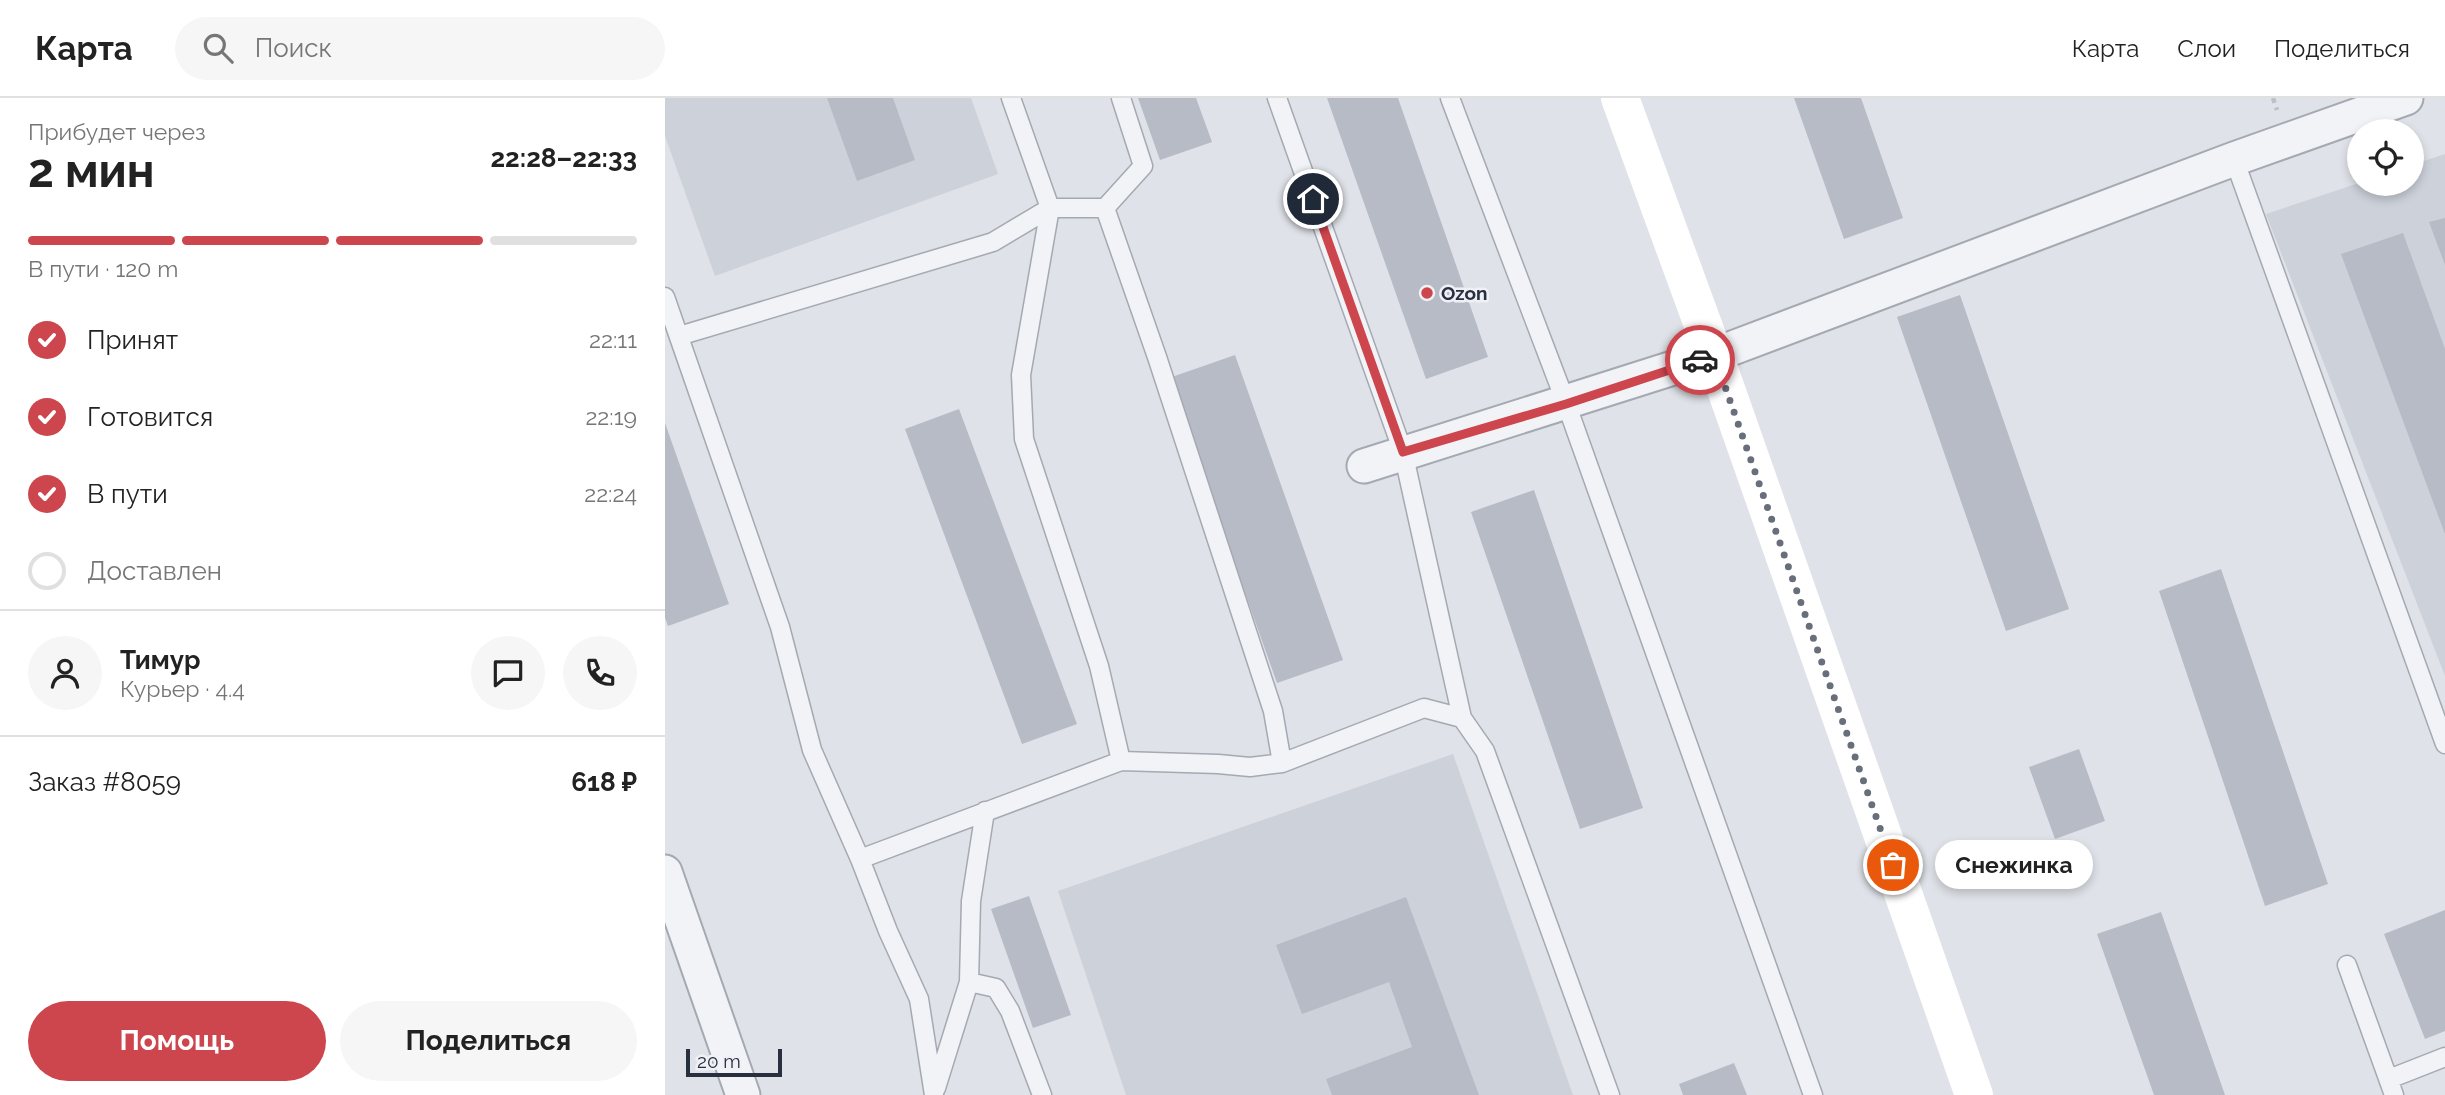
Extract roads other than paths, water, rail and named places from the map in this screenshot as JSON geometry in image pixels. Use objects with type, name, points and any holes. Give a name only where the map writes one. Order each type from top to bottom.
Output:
[{"type":"street","points":[[1620,98],[1714,355],[1974,1095]]},
{"type":"street","points":[[1364,466],[1714,355],[2234,159],[2406,98]]},
{"type":"street","points":[[665,872],[743,1095]]},
{"type":"lane","points":[[1011,98],[1050,208],[1021,376],[1024,439],[1099,666],[1121,761]]},
{"type":"lane","points":[[679,336],[993,242],[1050,208],[1105,208],[1143,166],[1121,98]]},
{"type":"lane","points":[[1277,98],[1403,452],[1462,718],[1485,751],[1610,1095]]},
{"type":"lane","points":[[1450,98],[1566,404],[1813,1095]]},
{"type":"lane","points":[[2234,159],[2445,744]]},
{"type":"lane","points":[[1105,208],[1157,357],[1273,711],[1282,763]]},
{"type":"lane","points":[[665,297],[780,627],[811,750],[919,999],[934,1095]]},
{"type":"lane","points":[[860,859],[1121,761],[1250,767],[1282,763],[1424,708],[1462,718]]},
{"type":"lane","points":[[934,1095],[969,982],[971,901],[985,811]]},
{"type":"lane","points":[[2347,965],[2391,1087],[2445,1057]]},
{"type":"lane","points":[[969,982],[996,988],[1010,1011],[1042,1095]]},
{"type":"place","name":"Ozon","points":[[1427,293]]},
{"type":"place","name":"Снежинка","points":[[1893,865]]}]
